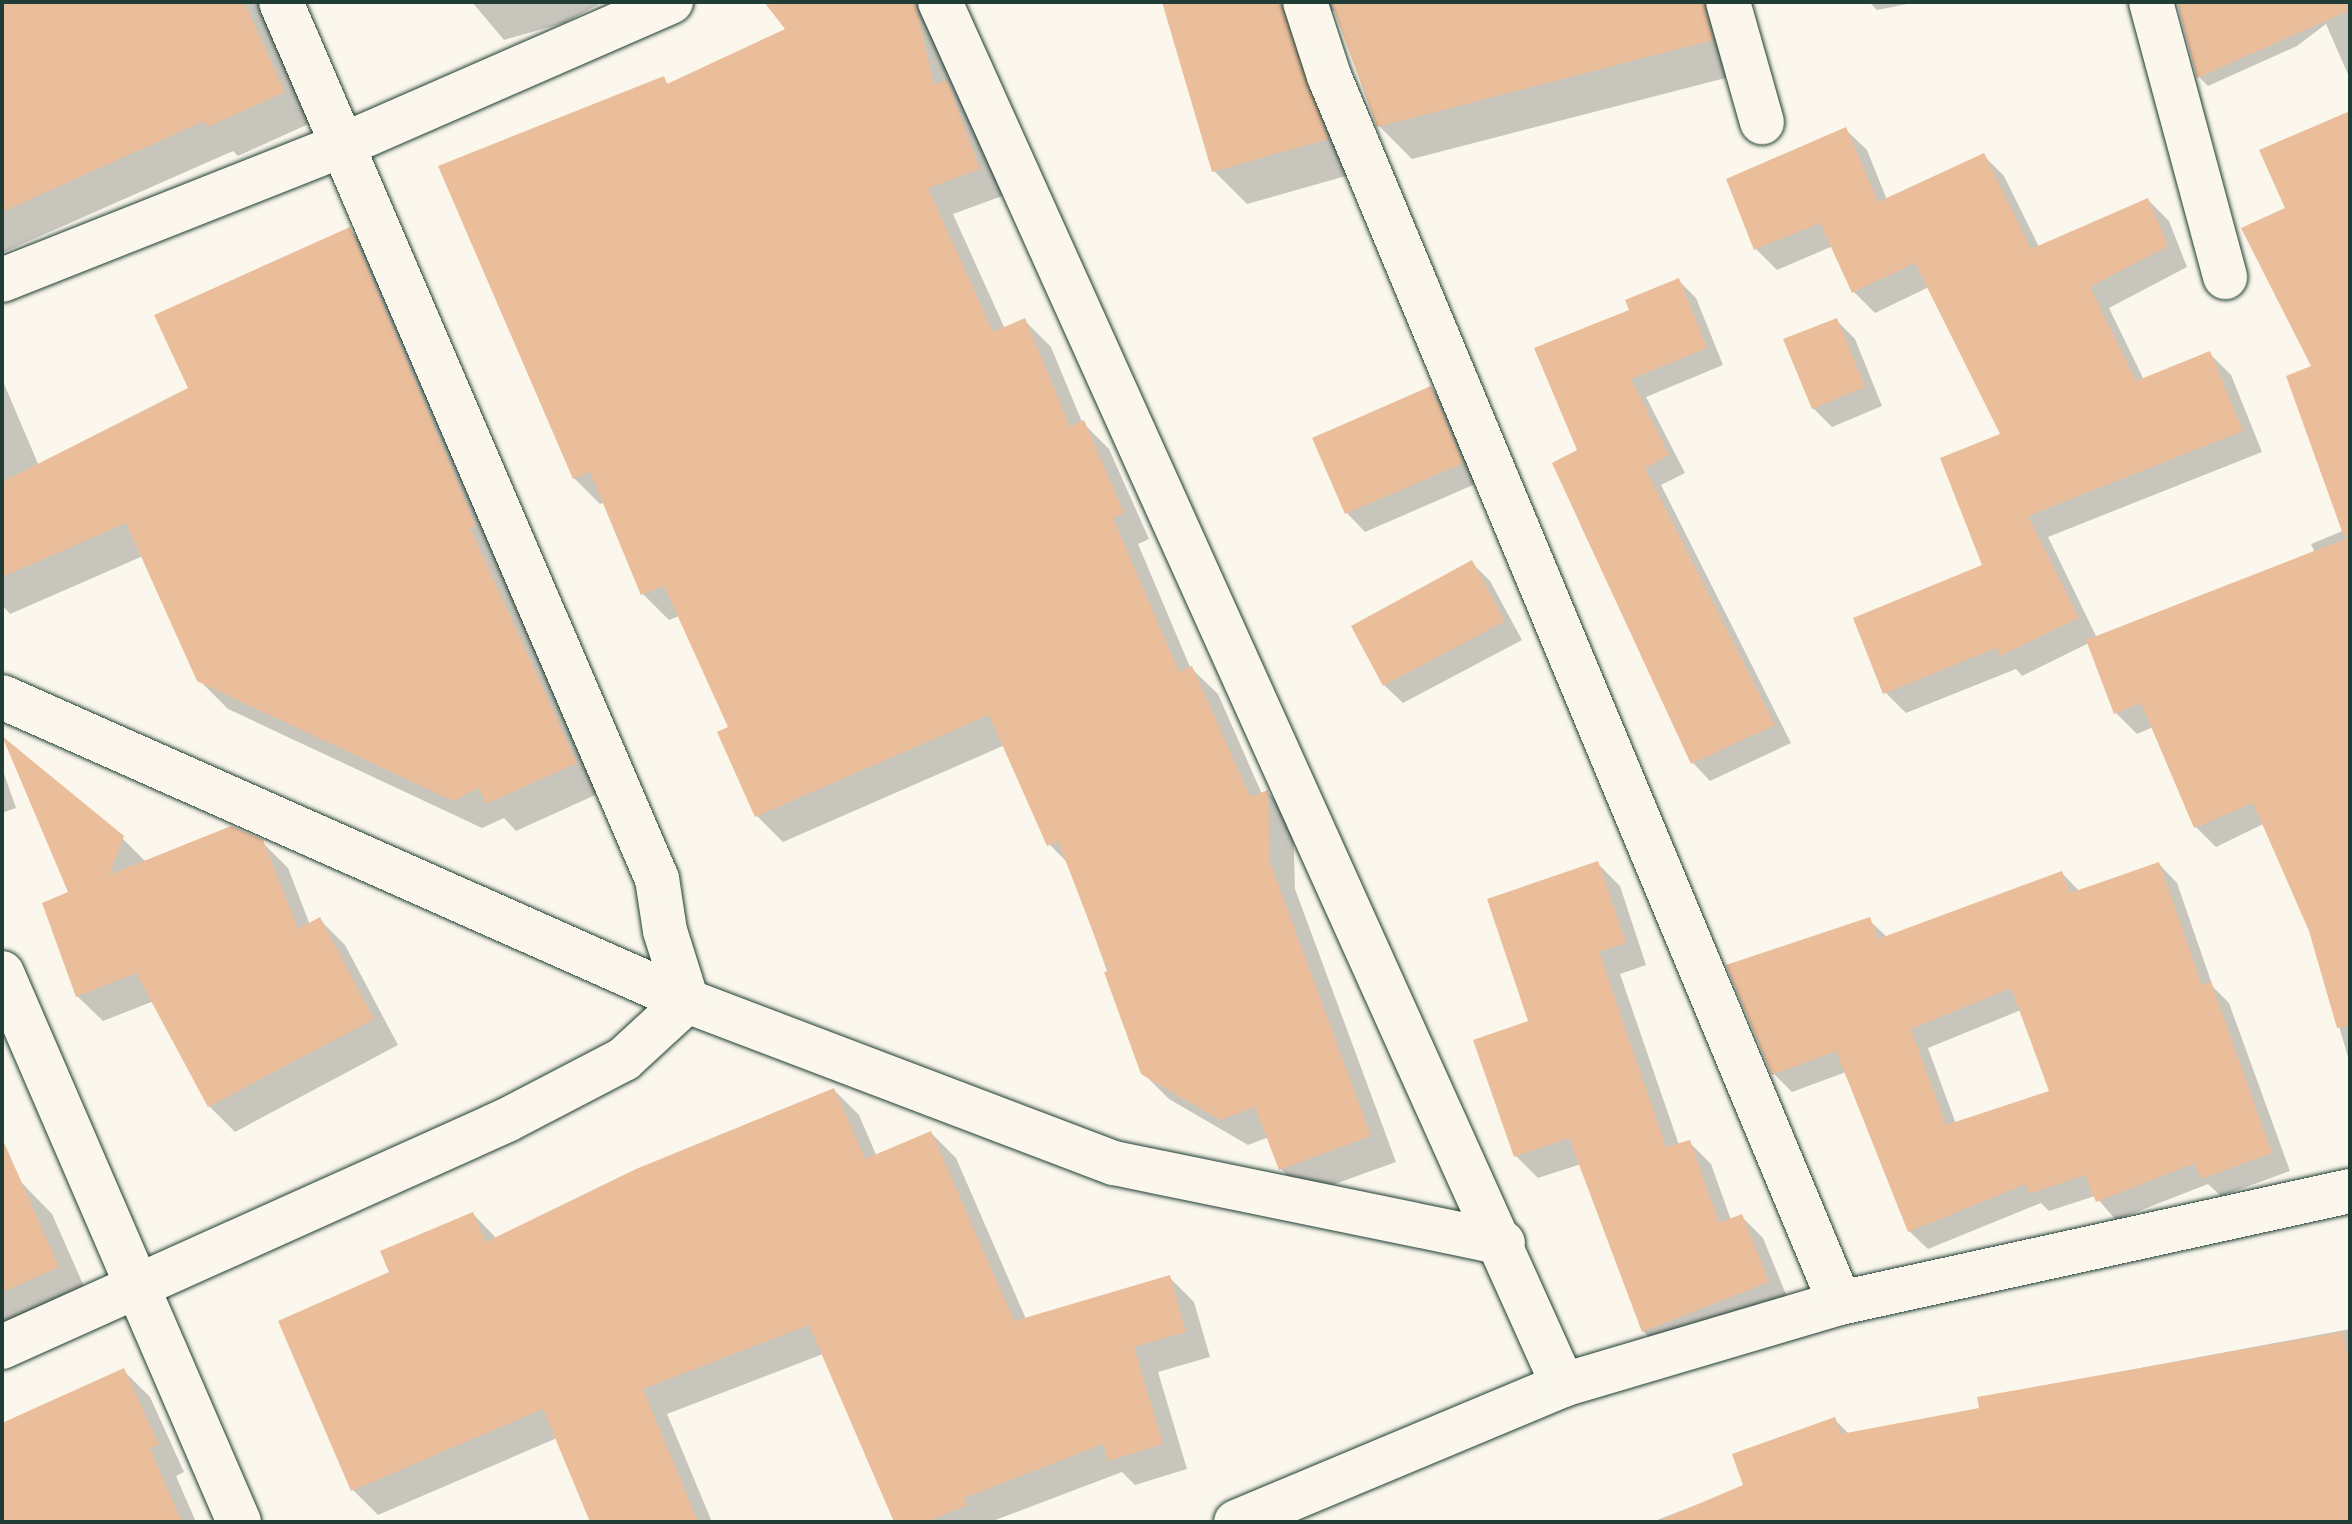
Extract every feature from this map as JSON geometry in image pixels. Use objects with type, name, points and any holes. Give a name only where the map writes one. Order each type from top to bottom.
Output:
[{"type":"street","points":[[281,2],[657,879],[665,931],[687,1001]]},
{"type":"street","points":[[2,280],[343,145],[671,2]]},
{"type":"street","points":[[940,2],[1503,1243],[1563,1385]]},
{"type":"street","points":[[1305,2],[1341,105],[1840,1303]]},
{"type":"street","points":[[1728,2],[1762,122]]},
{"type":"street","points":[[2151,2],[2225,277]]},
{"type":"street","points":[[2,697],[687,1001],[1114,1163],[1503,1243]]},
{"type":"street","points":[[2,973],[140,1285],[239,1522]]},
{"type":"street","points":[[2,1347],[507,1120],[624,1059],[687,1001]]},
{"type":"street","points":[[1236,1522],[1563,1385],[1840,1303],[2350,1191]]},
{"type":"building","points":[[2,2],[244,2],[285,92],[207,127],[204,121],[2,212]]},
{"type":"building","points":[[764,2],[915,2],[934,85],[947,80],[980,169],[928,188],[993,332],[1025,318],[1070,427],[1084,420],[1124,513],[1113,518],[1179,672],[1192,666],[1250,797],[1268,790],[1270,862],[1371,1136],[1279,1170],[1255,1107],[1220,1120],[1141,1074],[1104,972],[1108,971],[1058,841],[1047,846],[989,715],[755,817],[717,732],[728,727],[664,586],[641,595],[590,472],[573,479],[438,166],[664,76],[667,84],[785,29]]},
{"type":"building","points":[[1162,2],[1281,2],[1328,139],[1212,172]]},
{"type":"building","points":[[1331,2],[1704,2],[1713,40],[1377,127]]},
{"type":"building","points":[[2177,2],[2350,2],[2350,10],[2197,78]]},
{"type":"building","points":[[2350,111],[2350,536],[2344,537],[2286,376],[2311,366],[2241,228],[2285,208],[2259,150]]},
{"type":"building","points":[[1846,127],[1878,202],[1984,153],[2031,249],[2148,198],[2168,246],[2090,287],[2136,381],[2210,351],[2243,431],[2028,516],[2079,618],[2000,656],[1996,648],[1883,694],[1853,618],[1982,565],[1940,458],[2000,434],[1915,263],[1852,293],[1820,223],[1754,250],[1726,179]]},
{"type":"building","points":[[350,227],[476,526],[470,528],[577,763],[486,804],[479,788],[453,801],[197,681],[126,523],[2,577],[2,482],[188,388],[154,315]]},
{"type":"building","points":[[1679,278],[1707,348],[1631,379],[1669,455],[1645,468],[1775,725],[1691,764],[1552,463],[1577,450],[1534,348],[1629,310],[1625,300]]},
{"type":"building","points":[[1837,318],[1865,387],[1812,409],[1783,339]]},
{"type":"building","points":[[1431,386],[1463,463],[1345,514],[1312,438]]},
{"type":"building","points":[[2350,537],[2350,1026],[2337,1028],[2309,931],[2253,803],[2194,828],[2141,703],[2114,714],[2086,640]]},
{"type":"building","points":[[1472,560],[1505,621],[1383,686],[1351,626]]},
{"type":"building","points":[[2,736],[124,836],[109,875],[231,826],[263,840],[298,929],[320,917],[374,1019],[208,1107],[136,973],[76,997],[42,903],[68,892]]},
{"type":"building","points":[[1598,861],[1626,943],[1599,952],[1666,1147],[1690,1140],[1719,1223],[1742,1214],[1769,1282],[1642,1332],[1569,1138],[1514,1157],[1473,1040],[1528,1021],[1487,899]]},
{"type":"building","points":[[2159,862],[2202,985],[2211,982],[2272,1153],[2201,1179],[2195,1163],[2096,1202],[2085,1175],[2029,1194],[2026,1184],[1908,1232],[1836,1051],[1772,1075],[1726,965],[1870,917],[1878,939],[2062,871],[2070,893]],"holes":[[[2011,988],[2049,1091],[1946,1125],[1911,1029]]]},
{"type":"building","points":[[834,1088],[865,1159],[931,1131],[1014,1321],[1170,1275],[1186,1332],[1134,1347],[1163,1444],[1108,1461],[1103,1444],[964,1498],[967,1505],[927,1522],[894,1522],[809,1325],[643,1389],[698,1522],[590,1522],[543,1409],[351,1491],[278,1321],[389,1272],[380,1251],[473,1212],[486,1242],[636,1169]]},
{"type":"building","points":[[2,1138],[59,1267],[2,1292]]},
{"type":"building","points":[[2343,1332],[2350,1368],[2350,1522],[1656,1522],[1743,1485],[1732,1454],[1835,1417],[1841,1434],[1979,1408],[1977,1397]]},
{"type":"building","points":[[124,1368],[159,1445],[150,1448],[182,1522],[2,1522],[2,1423]]}]
